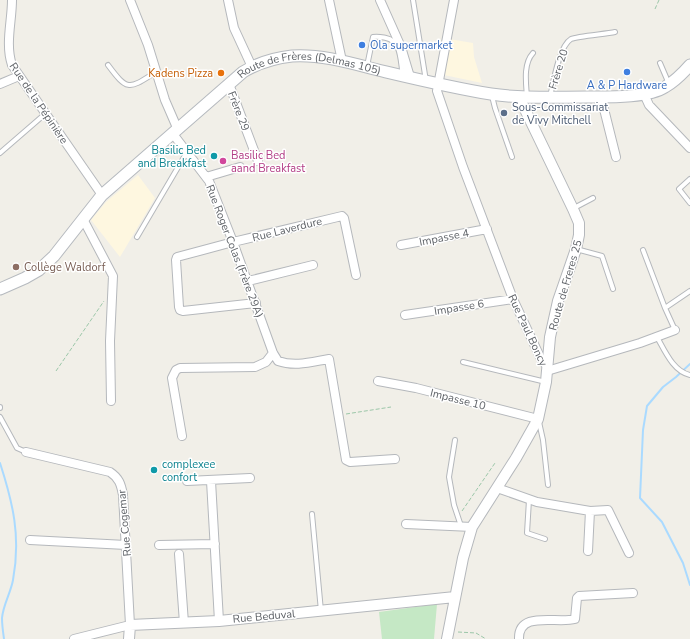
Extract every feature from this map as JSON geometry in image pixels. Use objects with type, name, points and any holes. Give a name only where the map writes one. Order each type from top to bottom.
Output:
[{"type":"main road","name":"Route de Frères (Delmas 105)","points":[[0,289],[39,270],[54,256],[102,195],[176,132],[229,84],[252,67],[270,60],[292,56],[309,56],[367,67],[438,84],[491,94],[523,97],[601,97],[653,93],[678,78],[690,65]]},
{"type":"street","name":"Rue de la Pépinière","points":[[12,0],[9,57],[12,65],[102,195]]},
{"type":"street","name":"Rue Roger Colas (Frère 29A)","points":[[130,0],[148,45],[176,132],[188,152],[209,181],[248,281],[273,353]]},
{"type":"street","points":[[228,0],[234,28],[252,67]]},
{"type":"street","points":[[329,0],[342,62]]},
{"type":"street","points":[[380,0],[401,47],[407,76]]},
{"type":"street","points":[[438,84],[454,0]]},
{"type":"street","points":[[0,84],[20,76]]},
{"type":"street","name":"Frère 29","points":[[229,84],[258,161]]},
{"type":"street","name":"Rue Paul Boncy","points":[[438,84],[437,91],[463,167],[514,299],[547,368],[538,419],[497,488],[467,526],[448,635]]},
{"type":"street","points":[[644,94],[649,105],[690,148]]},
{"type":"street","name":"Route de Freres 25","points":[[523,97],[579,223],[579,235],[576,249],[558,301],[550,337],[547,368]]},
{"type":"street","points":[[601,97],[616,157]]},
{"type":"street","points":[[206,177],[240,167]]},
{"type":"street","name":"Rue Laverdure","points":[[256,303],[183,311],[180,310],[176,260],[179,256],[342,216],[344,218],[356,274]]},
{"type":"street","points":[[83,219],[113,276],[110,341],[111,401]]},
{"type":"street","name":"Impasse 4","points":[[401,245],[487,229]]},
{"type":"street","points":[[248,281],[313,265]]},
{"type":"street","name":"Impasse 6","points":[[405,316],[514,299]]},
{"type":"street","points":[[547,368],[640,343],[675,330]]},
{"type":"street","points":[[182,436],[172,378],[176,370],[180,368],[255,367],[266,362],[273,353],[278,361],[286,364],[296,365],[329,359],[348,461],[395,459]]},
{"type":"street","name":"Impasse 10","points":[[378,381],[416,388],[538,419]]},
{"type":"street","name":"Rue Cogemar","points":[[26,452],[110,472],[119,480],[123,495],[130,625],[129,639]]},
{"type":"street","points":[[187,481],[250,478]]},
{"type":"street","points":[[211,481],[219,621]]},
{"type":"street","points":[[497,488],[537,502],[590,511],[610,511],[629,552]]},
{"type":"street","points":[[588,551],[590,511]]},
{"type":"street","points":[[406,524],[467,526]]},
{"type":"street","points":[[30,540],[126,545]]},
{"type":"street","points":[[159,545],[215,544]]},
{"type":"street","points":[[179,554],[184,623]]},
{"type":"street","points":[[519,639],[521,627],[528,622],[575,619],[576,598],[579,596],[632,593]]},
{"type":"street","name":"Rue Beduval","points":[[74,639],[130,625],[219,621],[455,597]]},
{"type":"lane","points":[[413,0],[426,81]]},
{"type":"lane","name":"Frère 20","points":[[550,97],[560,57],[566,44],[572,39],[615,32]]},
{"type":"lane","points":[[367,67],[373,37],[377,36],[392,39],[398,47],[407,76]]},
{"type":"lane","points":[[523,97],[529,58],[532,53]]},
{"type":"lane","points":[[660,63],[670,84]]},
{"type":"lane","points":[[108,65],[120,80],[127,85],[135,85],[156,72]]},
{"type":"lane","points":[[491,94],[494,108],[512,156]]},
{"type":"lane","points":[[0,153],[46,114]]},
{"type":"lane","points":[[137,237],[188,152]]},
{"type":"lane","points":[[690,179],[679,189],[690,204]]},
{"type":"lane","points":[[573,209],[593,198]]},
{"type":"lane","points":[[576,249],[602,256],[613,288]]},
{"type":"lane","points":[[643,250],[675,330]]},
{"type":"lane","points":[[665,308],[690,291]]},
{"type":"lane","points":[[657,337],[672,363],[677,368],[689,375]]},
{"type":"lane","points":[[463,362],[544,381]]},
{"type":"lane","name":"Rue Cogemar","points":[[0,417],[17,448],[26,452]]},
{"type":"lane","points":[[538,419],[543,440],[548,485]]},
{"type":"lane","points":[[455,440],[449,477],[454,505],[458,515],[467,526]]},
{"type":"lane","points":[[529,499],[527,533],[545,539]]},
{"type":"lane","points":[[312,514],[321,611]]},
{"type":"path","points":[[655,9],[659,0]]},
{"type":"path","points":[[56,371],[104,301]]},
{"type":"path","points":[[339,415],[391,407]]},
{"type":"path","points":[[458,515],[495,463]]},
{"type":"path","points":[[448,635],[476,633],[486,639]]},
{"type":"shaded area","points":[[449,39],[473,43],[474,57],[482,83],[444,75]]},
{"type":"shaded area","points":[[138,175],[155,198],[120,257],[91,220],[106,202]]},
{"type":"green space","points":[[437,604],[434,639],[382,639],[379,612]]},
{"type":"waterway","points":[[690,364],[663,387],[647,406],[643,430],[640,498],[662,522],[683,563],[690,585]]},
{"type":"waterway","points":[[0,463],[9,492],[16,535],[13,580],[2,618],[4,639]]},
{"type":"place","name":"Ola supermarket","points":[[362,45]]},
{"type":"place","name":"A & P Hardware","points":[[627,72]]},
{"type":"place","name":"Kadens Pizza","points":[[221,73]]},
{"type":"place","name":"Sous-Commissariat de Vivy Mitchell","points":[[504,113]]},
{"type":"place","name":"Basilic Bed and Breakfast","points":[[214,156]]},
{"type":"place","name":"Basilic Bed aand Breakfast","points":[[223,161]]},
{"type":"place","name":"Collège Waldorf","points":[[16,267]]},
{"type":"place","name":"complexee confort","points":[[154,470]]}]
